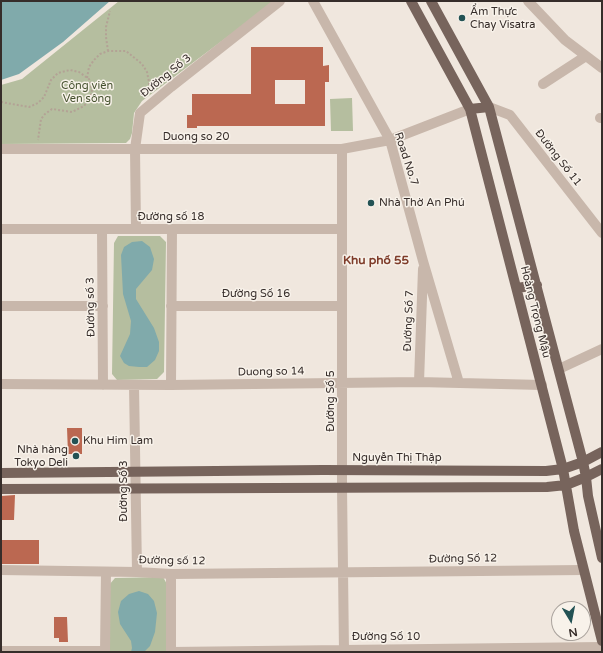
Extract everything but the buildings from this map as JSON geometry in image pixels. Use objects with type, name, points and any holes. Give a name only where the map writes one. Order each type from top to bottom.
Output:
[{"type":"main road","name":"Hoàng Trọng Mậu","points":[[411,1],[470,109],[563,469],[574,531],[602,641]]},
{"type":"main road","name":"Hoàng Trọng Mậu","points":[[431,1],[489,107],[583,462],[588,496],[602,558]]},
{"type":"main road","points":[[470,109],[489,107]]},
{"type":"main road","points":[[517,288],[537,285]]},
{"type":"main road","name":"Nguyễn Thị Thập","points":[[136,471],[546,471],[563,469],[583,462],[602,452]]},
{"type":"main road","points":[[1,489],[547,487],[566,485],[602,469]]},
{"type":"main road","points":[[1,473],[136,471]]},
{"type":"street","name":"Đường Số 3","points":[[136,229],[135,149],[140,113],[280,1]]},
{"type":"street","name":"Road No.7","points":[[313,1],[390,140],[423,262],[459,383]]},
{"type":"street","points":[[528,1],[565,40],[602,68]]},
{"type":"street","points":[[543,84],[586,56]]},
{"type":"street","name":"Đường Số 11","points":[[489,107],[510,115],[602,233]]},
{"type":"street","name":"Duong so 20","points":[[1,149],[342,149],[390,140],[470,109]]},
{"type":"street","name":"Đường Số 5","points":[[342,149],[342,487],[344,651]]},
{"type":"street","name":"Đường số 18","points":[[1,229],[342,229]]},
{"type":"street","name":"Đường số 3","points":[[102,229],[104,385]]},
{"type":"street","points":[[171,385],[172,229]]},
{"type":"street","name":"Đường Số 7","points":[[419,382],[423,262]]},
{"type":"street","points":[[1,306],[103,306]]},
{"type":"street","name":"Đường Số 16","points":[[171,306],[342,306]]},
{"type":"street","points":[[559,369],[602,349]]},
{"type":"street","name":"Duong so 14","points":[[1,384],[171,385],[419,382],[542,385]]},
{"type":"street","name":"Đường Số 3","points":[[134,385],[137,572]]},
{"type":"street","name":"Đường số 12","points":[[1,570],[171,574],[343,573]]},
{"type":"street","name":"Đường Số 12","points":[[343,573],[583,570]]},
{"type":"street","points":[[1,651],[105,651],[106,572]]},
{"type":"street","points":[[171,574],[171,652]]},
{"type":"street","name":"Đường Số 10","points":[[171,652],[602,647]]},
{"type":"path","points":[[108,51],[106,27],[110,11]]},
{"type":"path","points":[[87,78],[89,67],[100,54],[108,51],[126,51],[142,64],[146,72],[149,82],[149,105]]},
{"type":"path","points":[[1,102],[29,107],[38,103],[44,97],[51,80],[58,73],[70,70],[79,72],[89,79],[92,90],[90,98],[84,106],[72,112],[52,109],[41,119],[38,149]]},
{"type":"green space","name":"Công viên Ven sông","points":[[119,1],[275,1],[142,101],[134,113],[132,133],[130,139],[126,143],[1,144],[1,85],[22,79]]},
{"type":"green space","points":[[352,98],[353,131],[331,131],[330,99]]},
{"type":"green space","points":[[118,236],[160,236],[166,242],[164,372],[157,379],[117,380],[112,374],[114,243]]},
{"type":"green space","points":[[163,577],[168,586],[168,652],[110,652],[109,585],[115,578]]},
{"type":"water","points":[[1,1],[110,1],[63,42],[19,74],[1,80]]},
{"type":"water","points":[[142,241],[150,247],[154,259],[152,270],[136,289],[136,299],[154,328],[159,342],[159,351],[155,360],[147,367],[129,366],[124,363],[120,356],[130,334],[131,321],[123,294],[121,255],[124,247],[132,242]]},
{"type":"water","points":[[139,591],[148,594],[154,601],[157,613],[155,632],[150,646],[144,652],[131,652],[131,641],[120,624],[118,612],[121,601],[129,594]]},
{"type":"place","name":"Ẩm Thực Chay Visatra","points":[[462,18]]},
{"type":"place","name":"Nhà Thờ An Phú","points":[[371,203]]},
{"type":"place","name":"Khu Him Lam","points":[[75,441]]},
{"type":"place","name":"Nhà hàng Tokyo Deli","points":[[76,456]]},
{"type":"district","name":"Khu phố 55","points":[[376,261]]}]
